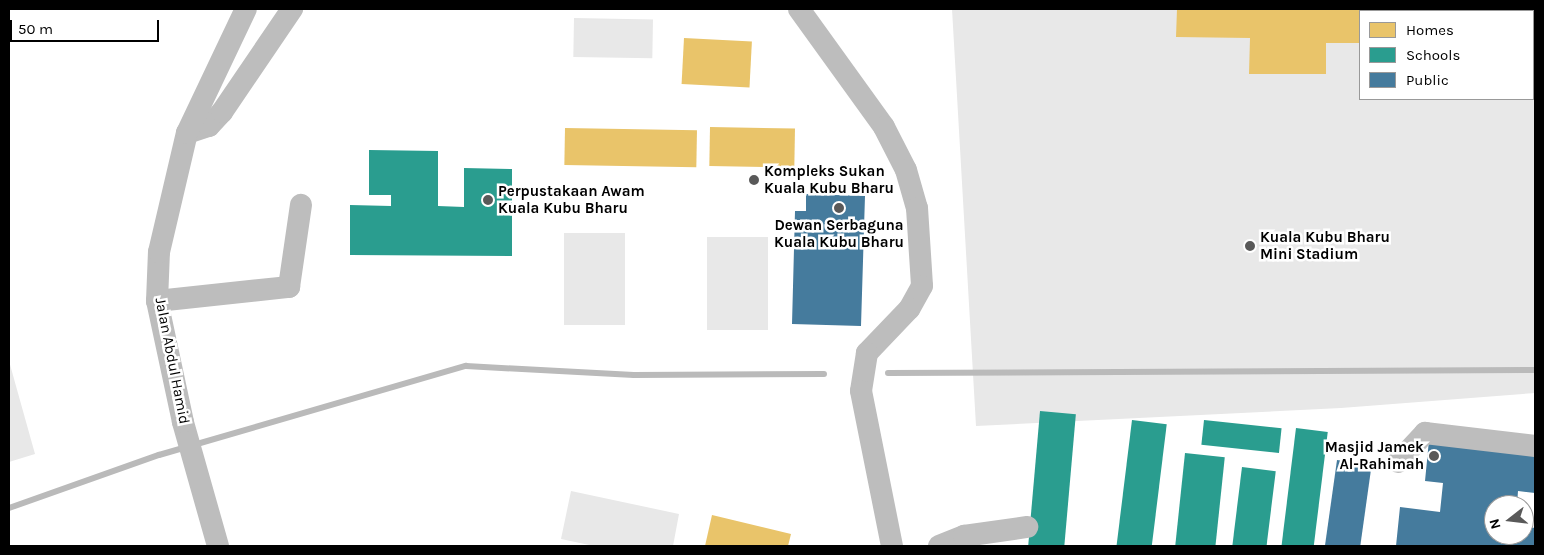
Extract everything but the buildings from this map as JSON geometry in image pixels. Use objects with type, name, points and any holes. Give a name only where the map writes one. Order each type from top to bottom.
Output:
[{"type":"street","name":"Jalan Abdul Hamid","points":[[218,546],[183,422],[157,301],[165,217],[187,133],[246,9]]},
{"type":"street","points":[[187,133],[210,126],[222,112],[292,9]]},
{"type":"street","points":[[800,9],[884,127],[906,170],[917,208],[922,286],[909,309],[867,353],[861,391],[892,546]]},
{"type":"street","points":[[157,301],[289,287],[301,205]]},
{"type":"street","points":[[1398,462],[1425,433],[1535,446]]},
{"type":"street","points":[[939,546],[964,536],[1027,527]]},
{"type":"shaded area","name":"Kuala Kubu Bharu Mini Stadium","points":[[952,9],[1535,9],[1535,393],[1341,408],[976,426]]},
{"type":"shaded area","points":[[574,18],[653,19],[652,58],[573,57]]},
{"type":"shaded area","points":[[564,233],[625,233],[625,325],[564,325]]},
{"type":"shaded area","points":[[707,237],[768,237],[768,330],[707,330]]},
{"type":"shaded area","points":[[9,361],[35,454],[9,462]]},
{"type":"shaded area","points":[[571,491],[679,514],[673,546],[594,546],[561,539]]},
{"type":"waterway","points":[[9,508],[159,455],[466,366],[634,375],[824,374]]},
{"type":"waterway","points":[[888,373],[1535,370]]},
{"type":"place","name":"Kompleks Sukan Kuala Kubu Bharu","points":[[754,180]]},
{"type":"place","name":"Perpustakaan Awam Kuala Kubu Bharu","points":[[488,200]]},
{"type":"place","name":"Dewan Serbaguna Kuala Kubu Bharu","points":[[839,208]]},
{"type":"place","name":"Kuala Kubu Bharu Mini Stadium","points":[[1250,246]]},
{"type":"place","name":"Masjid Jamek Al-Rahimah","points":[[1434,456]]}]
